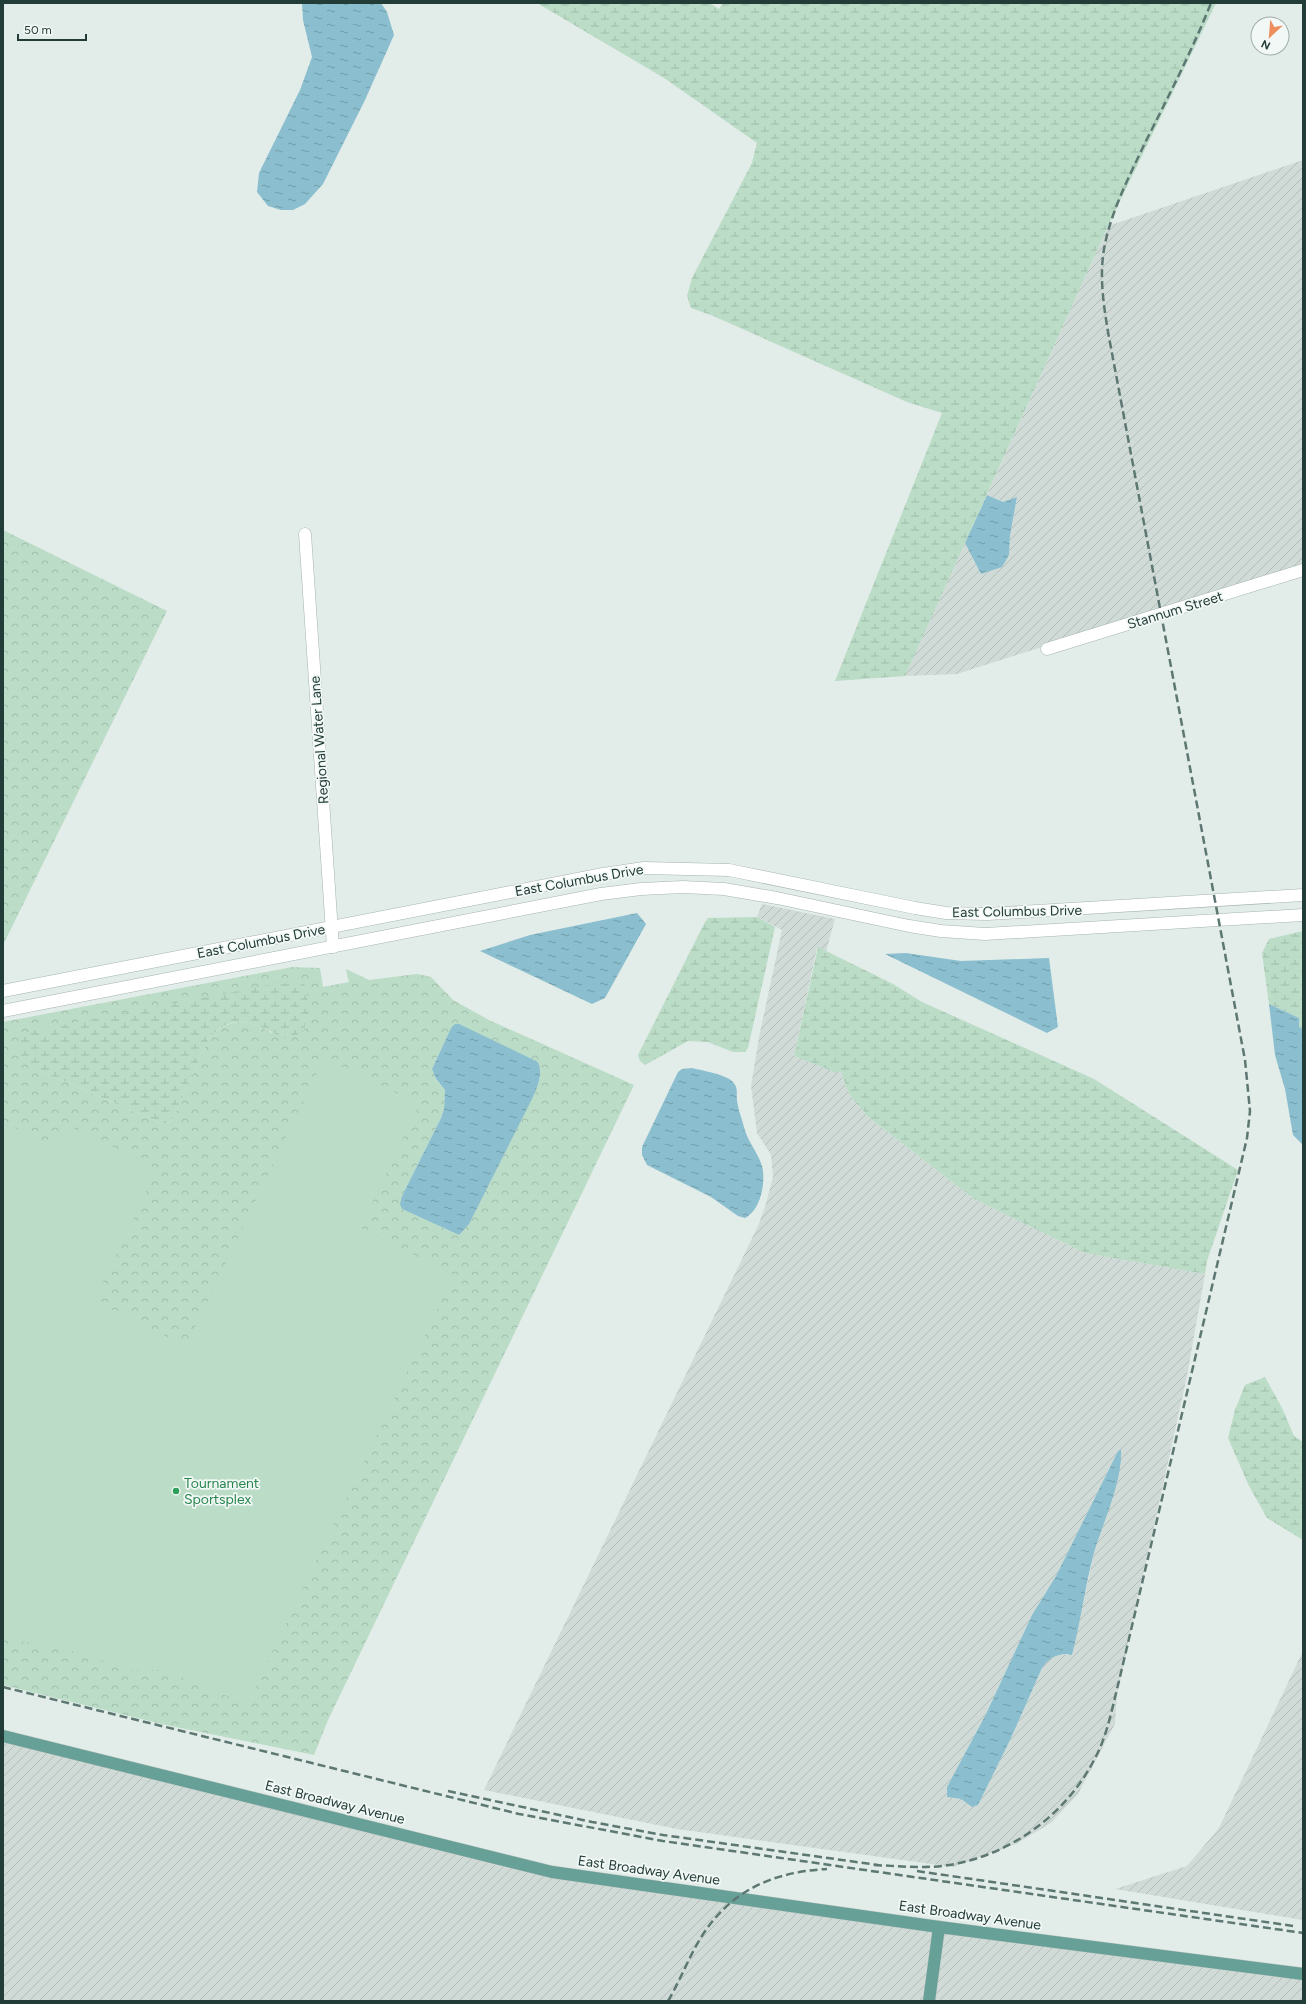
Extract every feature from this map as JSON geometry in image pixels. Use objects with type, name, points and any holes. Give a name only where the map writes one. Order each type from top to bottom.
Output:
[{"type":"main road","name":"East Broadway Avenue","points":[[3,1736],[552,1872],[938,1927],[1303,1974]]},
{"type":"main road","points":[[928,2001],[938,1927]]},
{"type":"street","name":"Regional Water Lane","points":[[305,534],[333,947]]},
{"type":"street","name":"Stannum Street","points":[[1047,649],[1303,570]]},
{"type":"street","name":"East Columbus Drive","points":[[3,991],[603,874],[644,868],[729,870],[946,913],[987,914],[1303,895]]},
{"type":"street","points":[[800,904],[804,884]]},
{"type":"street","name":"East Columbus Drive","points":[[3,1011],[601,894],[641,889],[683,887],[724,889],[909,926],[941,931],[985,934],[1303,915]]},
{"type":"shaded area","points":[[1303,160],[1303,565],[1042,645],[1042,647],[957,674],[905,676],[965,543],[981,574],[1009,555],[1010,536],[1017,498],[1003,502],[987,495],[1108,226]]},
{"type":"shaded area","points":[[762,904],[835,919],[826,952],[817,948],[794,1056],[841,1070],[844,1083],[851,1097],[861,1106],[867,1116],[974,1199],[1085,1253],[1205,1274],[1187,1376],[1117,1694],[1115,1724],[1078,1794],[1051,1823],[1016,1844],[953,1867],[677,1829],[484,1790],[758,1226],[765,1207],[773,1177],[771,1155],[757,1133],[751,1086],[759,1037],[782,930],[757,917]],"holes":[[[1121,1449],[1121,1457],[1115,1486],[1094,1553],[1072,1655],[1057,1655],[1046,1661],[1011,1738],[972,1807],[961,1799],[947,1797],[947,1787],[986,1714],[1032,1615],[1056,1576],[1118,1451]]]},
{"type":"shaded area","points":[[1303,1651],[1303,1920],[1115,1889],[1187,1866],[1219,1828]]},
{"type":"shaded area","points":[[3,1742],[551,1876],[933,1931],[924,2001],[3,2001]]},
{"type":"shaded area","points":[[943,1933],[1303,1980],[1303,2001],[933,2001]]},
{"type":"green space","points":[[537,3],[710,3],[719,9],[723,3],[1216,3],[1108,226],[905,676],[835,681],[942,413],[907,402],[711,315],[691,308],[687,296],[692,278],[752,163],[757,143],[664,78]]},
{"type":"green space","points":[[3,530],[167,611],[3,945]]},
{"type":"green space","points":[[757,917],[775,927],[748,1048],[745,1052],[733,1052],[708,1042],[688,1041],[645,1065],[640,1061],[638,1055],[708,918]]},
{"type":"green space","points":[[1303,931],[1303,1029],[1299,1028],[1299,1018],[1269,1004],[1262,953],[1269,939]]},
{"type":"green space","points":[[818,947],[893,984],[922,1002],[1094,1079],[1238,1170],[1207,1261],[1205,1274],[1085,1253],[974,1199],[867,1116],[850,1095],[841,1071],[837,1073],[794,1056]]},
{"type":"green space","points":[[292,967],[320,968],[323,987],[349,982],[346,969],[369,980],[417,974],[431,977],[453,1000],[489,1020],[634,1085],[328,1720],[314,1755],[166,1725],[3,1685],[3,1022]],"holes":[[[307,1002],[271,1033],[254,1024],[246,1022],[231,1023],[216,1031],[209,1038],[175,1114],[170,1122],[163,1124],[36,1069]],[[451,1028],[538,1062],[540,1078],[459,1235],[402,1209],[402,1196],[441,1118],[444,1109],[445,1090],[436,1080],[432,1069]]]},
{"type":"green space","points":[[303,982],[308,999],[304,1030],[290,1040],[249,1023],[239,1022],[230,1024],[220,1029],[209,1038],[175,1114],[170,1122],[163,1124],[36,1069],[24,1060],[19,1051],[22,1039],[31,1031],[274,984]]},
{"type":"green space","name":"Tournament Sportsplex","points":[[328,1060],[415,1102],[417,1109],[360,1228],[454,1275],[247,1704],[163,1670],[132,1670],[62,1648],[3,1637],[3,1122],[53,1147],[63,1123],[157,1169],[94,1301],[186,1346],[322,1063]]},
{"type":"green space","points":[[1265,1377],[1282,1408],[1294,1436],[1303,1442],[1303,1540],[1267,1518],[1249,1486],[1228,1438],[1235,1410],[1245,1385]]},
{"type":"water","points":[[302,3],[381,3],[387,12],[394,35],[365,100],[323,184],[305,204],[293,210],[281,210],[268,206],[257,192],[259,173],[300,90],[312,57],[303,20]]},
{"type":"water","points":[[987,495],[1003,502],[1017,497],[1010,536],[1009,555],[1002,567],[981,574],[965,543]]},
{"type":"water","points":[[637,913],[646,924],[605,998],[592,1004],[480,951],[530,935]]},
{"type":"water","points":[[906,953],[961,961],[1049,958],[1058,1027],[1047,1033],[885,954]]},
{"type":"water","points":[[1269,1004],[1299,1018],[1299,1027],[1303,1029],[1303,1145],[1293,1135],[1285,1089],[1275,1055]]},
{"type":"water","points":[[455,1024],[459,1024],[538,1062],[540,1071],[537,1088],[533,1097],[469,1224],[459,1235],[402,1209],[400,1204],[402,1196],[441,1118],[444,1109],[445,1090],[436,1079],[432,1069],[451,1028]]},
{"type":"water","points":[[692,1068],[729,1079],[734,1083],[736,1088],[739,1110],[745,1132],[760,1161],[763,1172],[763,1187],[761,1195],[755,1209],[745,1218],[738,1216],[711,1197],[647,1165],[642,1155],[642,1147],[678,1072],[682,1069]]},
{"type":"water","points":[[1121,1449],[1121,1461],[1116,1488],[1094,1553],[1072,1655],[1063,1654],[1055,1656],[1051,1658],[1042,1668],[1011,1738],[978,1805],[972,1807],[961,1799],[947,1797],[947,1787],[986,1714],[1032,1615],[1056,1576],[1118,1451]]},
{"type":"railway","points":[[874,1865],[921,1867],[949,1865],[972,1860],[1014,1842],[1051,1816],[1081,1782],[1098,1753],[1109,1723],[1247,1138],[1250,1111],[1245,1060],[1108,332],[1102,285],[1103,256],[1109,227],[1114,213],[1132,170],[1188,56],[1211,3]]},
{"type":"railway","points":[[3,1687],[519,1814],[663,1841],[1303,1933]]},
{"type":"railway","points":[[448,1791],[592,1822],[663,1835],[878,1865]]},
{"type":"railway","points":[[668,2001],[700,1939],[712,1922],[739,1896],[754,1887],[789,1874],[827,1869]]},
{"type":"railway","points":[[917,1871],[1293,1926]]},
{"type":"place","name":"Tournament Sportsplex","points":[[176,1491]]}]
